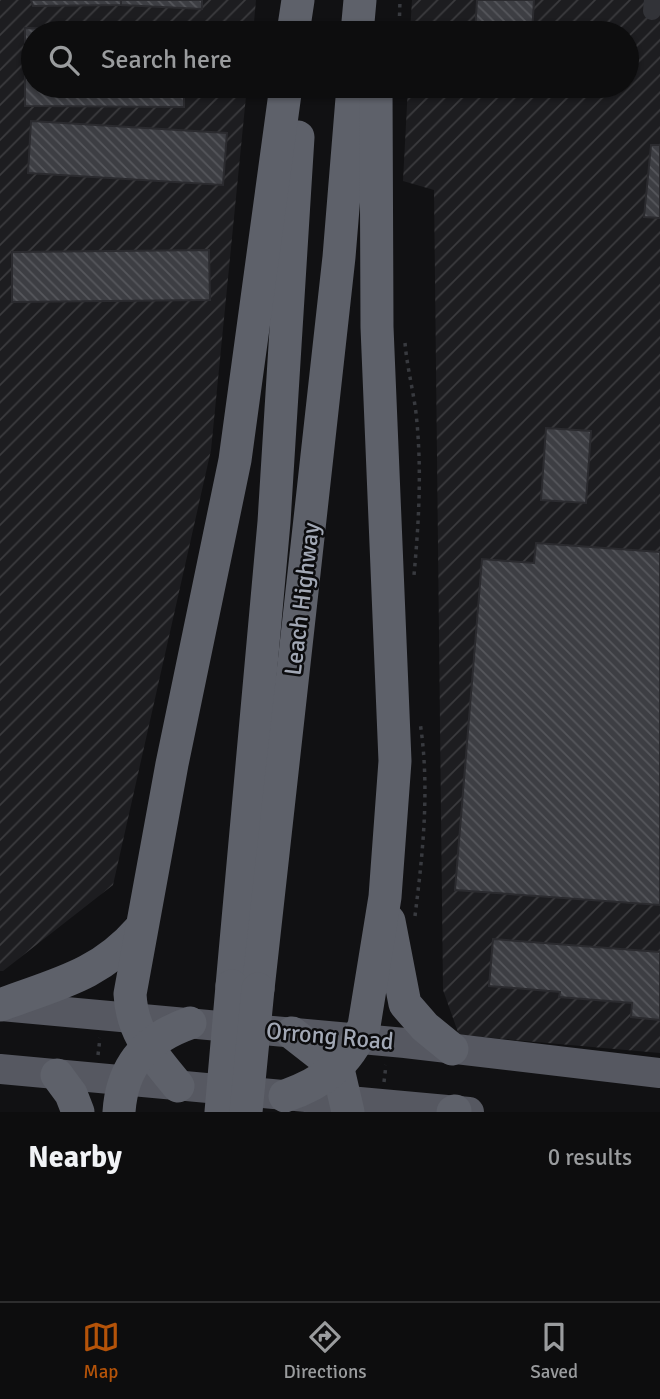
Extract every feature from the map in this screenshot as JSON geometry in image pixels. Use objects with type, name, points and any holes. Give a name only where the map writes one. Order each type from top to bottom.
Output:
[{"type":"highway","points":[[295,21],[298,0]]},
{"type":"highway","points":[[305,21],[306,0]]},
{"type":"highway","points":[[358,21],[360,0]]},
{"type":"highway","points":[[376,0],[376,21]]},
{"type":"highway","points":[[113,1091],[133,1062],[126,1026],[140,929],[235,460],[284,98]]},
{"type":"highway","name":"Leach Highway","points":[[246,1112],[245,988],[300,98]]},
{"type":"highway","name":"Leach Highway","points":[[220,1112],[245,988],[334,311],[352,98]]},
{"type":"highway","points":[[285,1096],[310,1087],[374,1041],[364,1026],[385,897],[395,761],[377,327],[376,98]]},
{"type":"highway","points":[[385,897],[405,1004],[425,1027],[452,1049]]},
{"type":"highway","points":[[0,1006],[90,971],[120,951],[140,929]]},
{"type":"highway","points":[[0,1006],[165,1031],[190,1023]]},
{"type":"highway","name":"Orrong Road","points":[[190,1023],[660,1073]]},
{"type":"highway","points":[[126,1026],[178,1086]]},
{"type":"highway","points":[[292,1033],[338,1069],[348,1107]]},
{"type":"highway","points":[[0,1069],[58,1075],[113,1091],[178,1086],[285,1096],[348,1107],[382,1105],[459,1112]]},
{"type":"highway","points":[[58,1075],[71,1094],[78,1112]]},
{"type":"path","points":[[399,21],[400,0]]},
{"type":"path","points":[[113,1091],[126,1026]]},
{"type":"path","points":[[374,1041],[382,1105]]},
{"type":"shaded area","points":[[0,0],[256,0],[254,21],[21,21],[21,98],[246,98],[211,450],[113,885],[0,971]]},
{"type":"shaded area","points":[[412,0],[660,0],[660,1053],[459,1035],[443,990],[434,190],[403,181],[407,98],[639,98],[639,21],[411,21]]},
{"type":"building","points":[[31,0],[121,0],[121,5],[33,6]]},
{"type":"building","points":[[121,0],[202,0],[202,9],[121,5]]},
{"type":"building","points":[[477,0],[534,0],[533,21],[476,21]]},
{"type":"building","points":[[25,98],[184,98],[184,107],[25,106]]},
{"type":"building","points":[[31,121],[227,133],[223,185],[28,173]]},
{"type":"building","points":[[651,145],[660,145],[660,218],[644,217]]},
{"type":"building","points":[[209,250],[210,300],[12,302],[12,252]]},
{"type":"building","points":[[546,428],[591,431],[586,503],[541,500]]},
{"type":"building","points":[[536,543],[660,552],[660,905],[455,890],[482,559],[534,563]]},
{"type":"building","points":[[493,939],[660,952],[660,1020],[631,1017],[632,1003],[559,997],[560,992],[489,986]]}]
